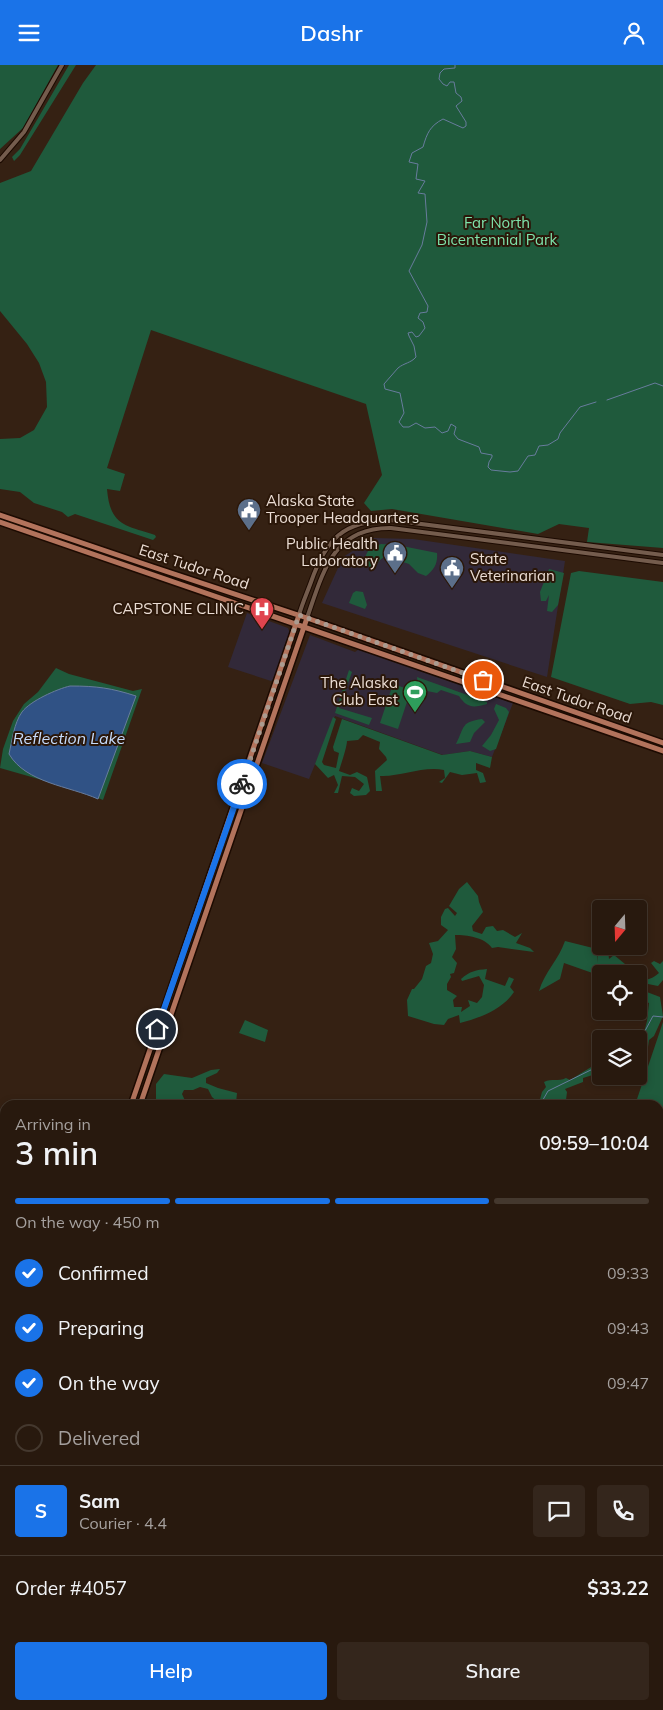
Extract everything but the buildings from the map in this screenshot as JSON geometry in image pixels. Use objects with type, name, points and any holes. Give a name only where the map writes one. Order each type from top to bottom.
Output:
[{"type":"main road","name":"East Tudor Road","points":[[0,515],[307,617],[663,743]]},
{"type":"main road","name":"East Tudor Road","points":[[0,522],[663,751]]},
{"type":"main road","points":[[133,1100],[299,615]]},
{"type":"main road","points":[[142,1100],[307,617]]},
{"type":"street","points":[[0,160],[24,132],[62,65]]},
{"type":"street","points":[[299,615],[317,564],[326,549],[338,535],[364,521],[390,520],[663,555]]},
{"type":"street","points":[[307,617],[331,557],[338,547],[351,537],[366,530],[391,528],[663,563]]},
{"type":"shaded area","points":[[373,538],[413,539],[565,561],[547,677],[322,603],[343,557]]},
{"type":"shaded area","points":[[247,613],[288,628],[290,633],[274,679],[271,681],[228,667]]},
{"type":"shaded area","points":[[310,635],[355,652],[359,649],[513,703],[492,757],[470,751],[443,755],[335,716],[309,779],[262,763]]},
{"type":"green space","points":[[0,65],[58,65],[23,128],[0,149]]},
{"type":"green space","points":[[69,65],[76,65],[20,155],[14,161],[12,157],[20,149]]},
{"type":"green space","name":"Far North Bicentennial Park","points":[[96,65],[663,65],[663,548],[587,542],[589,528],[559,524],[538,534],[392,509],[371,511],[364,503],[382,475],[366,404],[151,330],[107,468],[125,474],[120,491],[107,489],[111,510],[120,522],[156,537],[153,540],[75,514],[68,517],[62,512],[34,503],[20,492],[0,489],[0,439],[20,438],[34,430],[47,407],[46,382],[39,363],[27,344],[0,311],[0,183],[31,171],[83,83]]},
{"type":"green space","points":[[381,544],[397,545],[437,553],[436,563],[426,576],[418,573],[409,564],[385,556],[376,566],[371,568],[365,564],[365,557],[369,549]]},
{"type":"green space","points":[[549,569],[564,573],[558,605],[552,612],[547,611],[549,595],[546,601],[541,601],[540,592]]},
{"type":"green space","points":[[579,571],[663,582],[663,705],[651,702],[630,704],[551,677],[571,573]]},
{"type":"green space","points":[[356,591],[363,592],[367,605],[365,609],[349,603],[353,593]]},
{"type":"green space","name":"Reflection Lake","points":[[56,668],[69,674],[133,691],[142,689],[103,800],[84,792],[0,768],[3,749],[13,721],[24,704],[38,692]]},
{"type":"green space","points":[[349,670],[352,672],[339,708],[372,718],[369,725],[335,713]]},
{"type":"green space","points":[[417,677],[487,702],[487,704],[471,706],[465,703],[459,696],[441,690],[437,693],[427,691],[418,685]]},
{"type":"green space","points":[[393,684],[411,690],[398,729],[380,723]]},
{"type":"green space","points":[[496,704],[506,708],[509,712],[496,749],[490,751],[482,746],[491,735],[499,720],[494,709]]},
{"type":"green space","points":[[333,717],[336,719],[322,762],[324,765],[336,768],[339,753],[334,751],[333,747],[342,719],[442,755],[470,751],[492,757],[490,768],[476,763],[476,770],[483,773],[486,782],[480,783],[477,773],[462,775],[450,772],[442,783],[439,782],[445,778],[444,770],[428,769],[380,776],[382,791],[376,791],[375,771],[387,760],[379,749],[380,742],[363,735],[358,740],[347,741],[339,771],[350,775],[357,772],[367,777],[370,791],[366,795],[354,796],[350,793],[352,788],[359,791],[364,784],[355,777],[342,776],[338,793],[334,793],[338,785],[334,775],[328,778],[315,764]]},
{"type":"green space","points":[[482,719],[485,722],[474,733],[470,742],[456,744],[467,723]]},
{"type":"green space","points":[[467,882],[478,896],[483,912],[472,926],[473,931],[482,934],[486,927],[493,926],[497,931],[503,930],[515,937],[522,933],[516,943],[530,948],[534,952],[498,947],[492,948],[480,939],[455,935],[456,949],[452,957],[457,963],[454,973],[450,974],[451,977],[447,984],[447,990],[457,996],[453,1000],[454,1007],[462,1007],[461,1012],[470,1006],[468,1000],[477,1003],[482,997],[484,985],[479,976],[462,981],[461,979],[476,970],[487,969],[485,979],[505,986],[509,977],[514,979],[510,987],[514,992],[497,1008],[460,1023],[459,1015],[448,1019],[444,1025],[408,1016],[407,1000],[412,989],[422,979],[426,966],[431,963],[433,954],[429,943],[438,941],[448,930],[441,925],[441,917],[445,909],[448,908],[455,916],[457,913],[449,906],[459,889]]},
{"type":"green space","points":[[565,941],[592,948],[592,955],[597,955],[598,963],[598,955],[609,955],[609,959],[614,955],[625,964],[592,965],[592,973],[564,963],[560,979],[539,991],[544,978]]},
{"type":"green space","points":[[654,961],[660,964],[663,961],[663,980],[658,986],[648,984],[647,988],[647,979],[659,973],[651,963]]},
{"type":"green space","points":[[647,992],[660,997],[663,1016],[654,1036],[649,1040],[647,1047],[647,1030],[644,1030],[649,1003],[647,1002]]},
{"type":"green space","points":[[245,1020],[268,1030],[265,1042],[239,1033]]},
{"type":"green space","points":[[663,1022],[663,1100],[637,1100],[642,1085],[647,1085],[647,1069]]},
{"type":"green space","points":[[592,1067],[592,1075],[583,1078],[583,1082],[565,1089],[567,1092],[566,1100],[540,1100],[546,1087],[544,1082],[566,1078],[570,1080]]},
{"type":"green space","points":[[220,1069],[217,1073],[206,1078],[206,1083],[237,1093],[236,1100],[215,1100],[208,1089],[200,1087],[193,1090],[184,1090],[182,1094],[185,1100],[156,1100],[156,1084],[164,1074],[192,1078],[211,1070]]},
{"type":"water","name":"Reflection Lake","points":[[70,686],[104,688],[136,696],[98,799],[37,778],[17,764],[9,754],[15,727],[22,712],[44,696]]},
{"type":"waterway","points":[[455,65],[455,68],[444,69],[440,73],[439,79],[447,86],[450,82],[454,82],[456,93],[461,97],[462,101],[456,106],[466,122],[466,126],[463,128],[443,119],[435,124],[430,130],[423,147],[412,153],[409,162],[418,164],[416,179],[425,181],[418,193],[425,194],[427,222],[422,245],[409,271],[428,306],[427,312],[420,313],[418,318],[423,322],[425,328],[416,337],[412,332],[408,333],[414,346],[416,357],[398,368],[384,384],[385,389],[400,393],[404,413],[399,422],[403,427],[409,427],[416,423],[425,428],[435,427],[442,433],[448,431],[451,424],[456,427],[454,434],[458,439],[479,447],[481,453],[492,455],[488,467],[491,470],[510,472],[518,471],[528,456],[535,455],[539,446],[548,445],[558,439],[560,433],[580,407],[596,402]]},
{"type":"waterway","points":[[607,400],[655,383],[663,386]]},
{"type":"waterway","points":[[645,1030],[653,1016],[663,1017]]},
{"type":"waterway","points":[[543,1100],[548,1091],[592,1069]]},
{"type":"way so far","points":[[242,784],[299,615],[483,680]]},
{"type":"place","name":"Alaska State Trooper Headquarters","points":[[249,531]]},
{"type":"place","name":"Public Health Laboratory","points":[[395,574]]},
{"type":"place","name":"State Veterinarian","points":[[452,589]]},
{"type":"place","name":"CAPSTONE CLINIC","points":[[262,630]]},
{"type":"place","name":"The Alaska Club East","points":[[415,713]]},
{"type":"route","points":[[157,1029],[242,784]]}]
